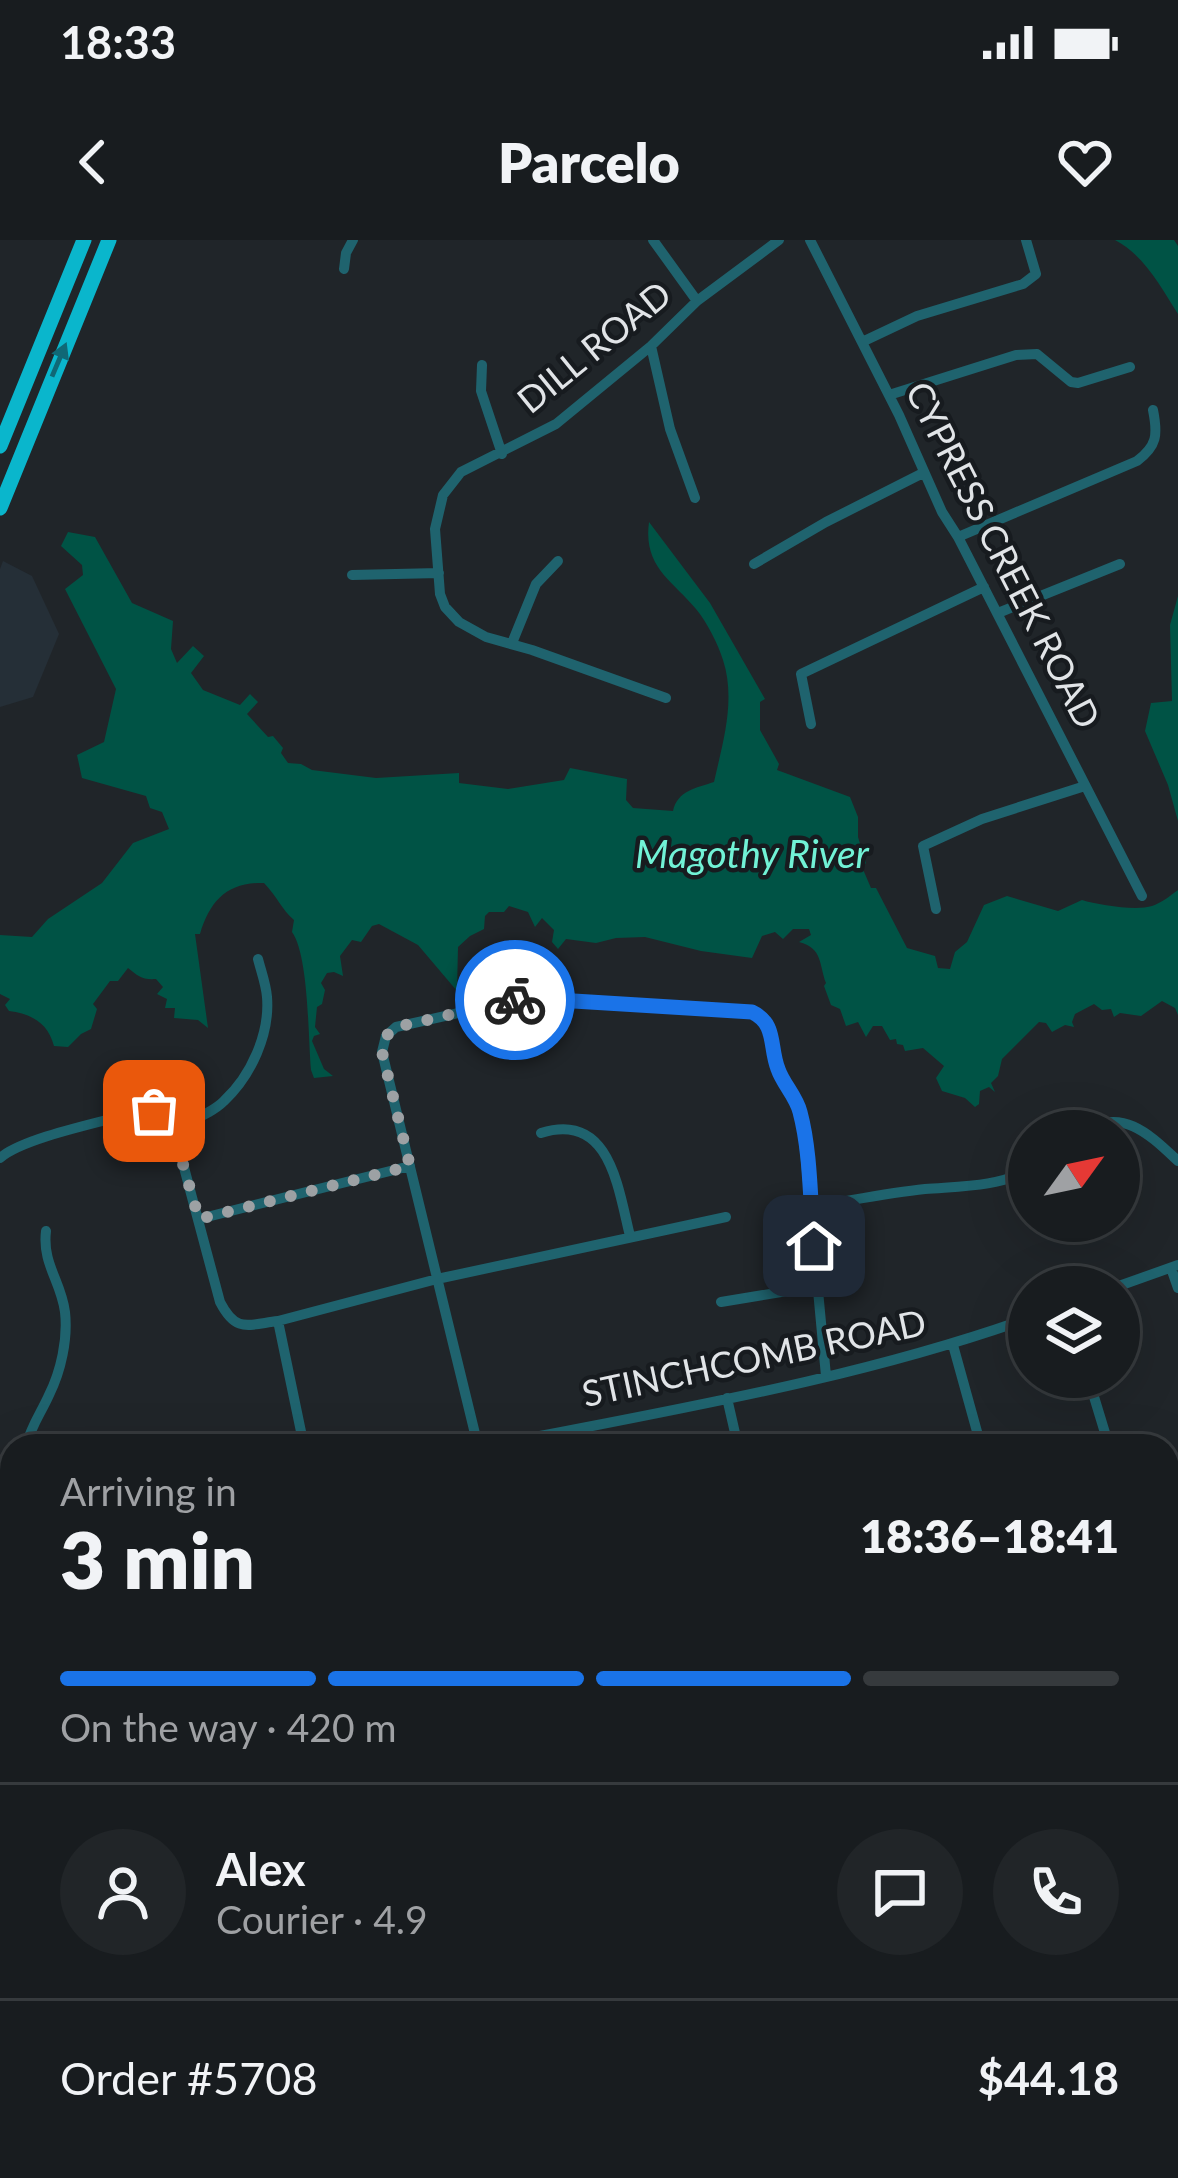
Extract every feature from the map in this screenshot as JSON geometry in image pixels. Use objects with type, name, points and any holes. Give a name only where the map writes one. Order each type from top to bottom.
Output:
[{"type":"highway","points":[[0,446],[84,240]]},
{"type":"highway","points":[[0,508],[109,240]]},
{"type":"highway","points":[[21,393],[40,405]]},
{"type":"street","points":[[344,269],[353,240]]},
{"type":"street","points":[[653,240],[697,301]]},
{"type":"street","name":"DILL ROAD","points":[[666,698],[474,632],[451,615],[440,595],[435,529],[445,490],[461,472],[556,424],[651,346],[697,301],[779,240]]},
{"type":"street","name":"CYPRESS CREEK ROAD","points":[[810,240],[890,395],[923,473],[1142,896]]},
{"type":"street","points":[[862,342],[916,316],[1023,284],[1036,274],[1026,240]]},
{"type":"street","points":[[651,346],[670,429],[695,498]]},
{"type":"street","points":[[890,395],[1030,352],[1071,382],[1130,367]]},
{"type":"street","points":[[482,365],[481,391],[502,454]]},
{"type":"street","points":[[958,537],[1137,461],[1151,450],[1156,431],[1153,410]]},
{"type":"street","points":[[754,564],[923,473]]},
{"type":"street","points":[[512,644],[536,584],[558,561]]},
{"type":"street","points":[[998,614],[1120,564]]},
{"type":"street","points":[[352,575],[439,573]]},
{"type":"street","points":[[811,724],[801,674],[984,587]]},
{"type":"street","points":[[936,909],[923,846],[982,819],[1085,786]]},
{"type":"street","points":[[173,1130],[222,1104],[257,1054],[266,1027],[267,996],[258,959]]},
{"type":"street","points":[[475,1434],[382,1052],[386,1036],[396,1027],[525,998],[752,1012],[764,1018],[771,1029],[776,1064],[799,1106],[826,1376]]},
{"type":"street","points":[[0,1158],[30,1142],[141,1111],[166,1116],[220,1302],[228,1318],[245,1326],[726,1217]]},
{"type":"street","points":[[541,1133],[572,1128],[603,1150],[613,1167],[630,1236]]},
{"type":"street","points":[[1140,1128],[1178,1161]]},
{"type":"street","points":[[199,1219],[410,1166]]},
{"type":"street","points":[[810,1207],[1008,1179]]},
{"type":"street","points":[[30,1434],[50,1394],[65,1341],[65,1312],[44,1249],[46,1231]]},
{"type":"street","points":[[1140,1278],[1175,1266],[1178,1288]]},
{"type":"street","points":[[721,1302],[818,1286]]},
{"type":"street","points":[[278,1321],[302,1434]]},
{"type":"street","name":"STINCHCOMB ROAD","points":[[549,1434],[826,1376],[953,1346],[1008,1326]]},
{"type":"street","points":[[953,1346],[978,1434]]},
{"type":"street","points":[[727,1398],[734,1434]]},
{"type":"street","points":[[1094,1398],[1105,1434]]},
{"type":"shaded area","points":[[3,561],[32,576],[59,634],[33,697],[0,707],[0,569]]},
{"type":"water","points":[[1115,240],[1174,240],[1178,246],[1178,314],[1143,263]]},
{"type":"water","name":"Magothy River","points":[[649,522],[710,603],[765,699],[760,702],[760,730],[779,764],[777,770],[850,797],[866,863],[862,867],[907,948],[935,956],[938,968],[950,969],[984,905],[1007,896],[1058,911],[1082,900],[1145,907],[1178,890],[1178,1015],[1162,1001],[1141,1016],[1120,1013],[1114,1017],[1111,1009],[1094,1004],[1075,1014],[1074,1027],[1065,1025],[1052,1032],[1039,1022],[1002,1059],[991,1083],[995,1092],[989,1087],[980,1091],[975,1107],[965,1098],[942,1091],[936,1078],[944,1066],[923,1048],[905,1051],[882,1026],[873,1026],[866,1037],[858,1022],[846,1026],[840,1009],[831,1005],[819,958],[799,942],[811,935],[809,929],[793,929],[783,939],[775,932],[762,936],[752,958],[645,937],[596,943],[566,939],[558,949],[552,942],[554,930],[542,918],[535,927],[528,912],[509,906],[504,912],[489,912],[484,929],[458,947],[457,991],[418,945],[379,924],[361,942],[352,940],[340,956],[343,976],[327,973],[321,983],[325,990],[315,1027],[320,1034],[312,1041],[324,1069],[333,1076],[314,1078],[305,978],[292,932],[294,920],[264,883],[230,890],[215,903],[200,934],[195,934],[208,1028],[198,1020],[174,1018],[175,1008],[165,1008],[167,999],[157,994],[163,987],[156,979],[140,977],[128,968],[118,981],[110,981],[93,1004],[97,1009],[91,1029],[68,1047],[54,1046],[38,1021],[9,1011],[5,1005],[10,999],[0,994],[0,935],[32,937],[48,919],[102,883],[133,843],[169,829],[162,812],[150,808],[146,796],[82,778],[77,755],[104,742],[116,689],[65,589],[83,575],[82,565],[61,546],[68,532],[95,537],[132,603],[173,621],[171,649],[177,663],[193,646],[204,656],[191,673],[203,690],[240,705],[250,694],[258,702],[247,714],[268,737],[273,736],[288,763],[376,778],[459,773],[459,783],[508,789],[564,780],[570,768],[627,779],[626,800],[633,808],[673,811],[683,795],[714,782],[727,721],[727,675],[708,627],[655,562]]},
{"type":"water","points":[[1178,596],[1178,821],[1145,731],[1151,703],[1172,701],[1170,625]]},
{"type":"way so far","points":[[154,1111],[166,1116],[173,1130],[199,1219],[410,1166],[382,1052],[386,1036],[396,1027],[515,1000]]},
{"type":"route","points":[[515,1000],[752,1012],[764,1018],[771,1029],[780,1076],[799,1106],[814,1246]]}]
